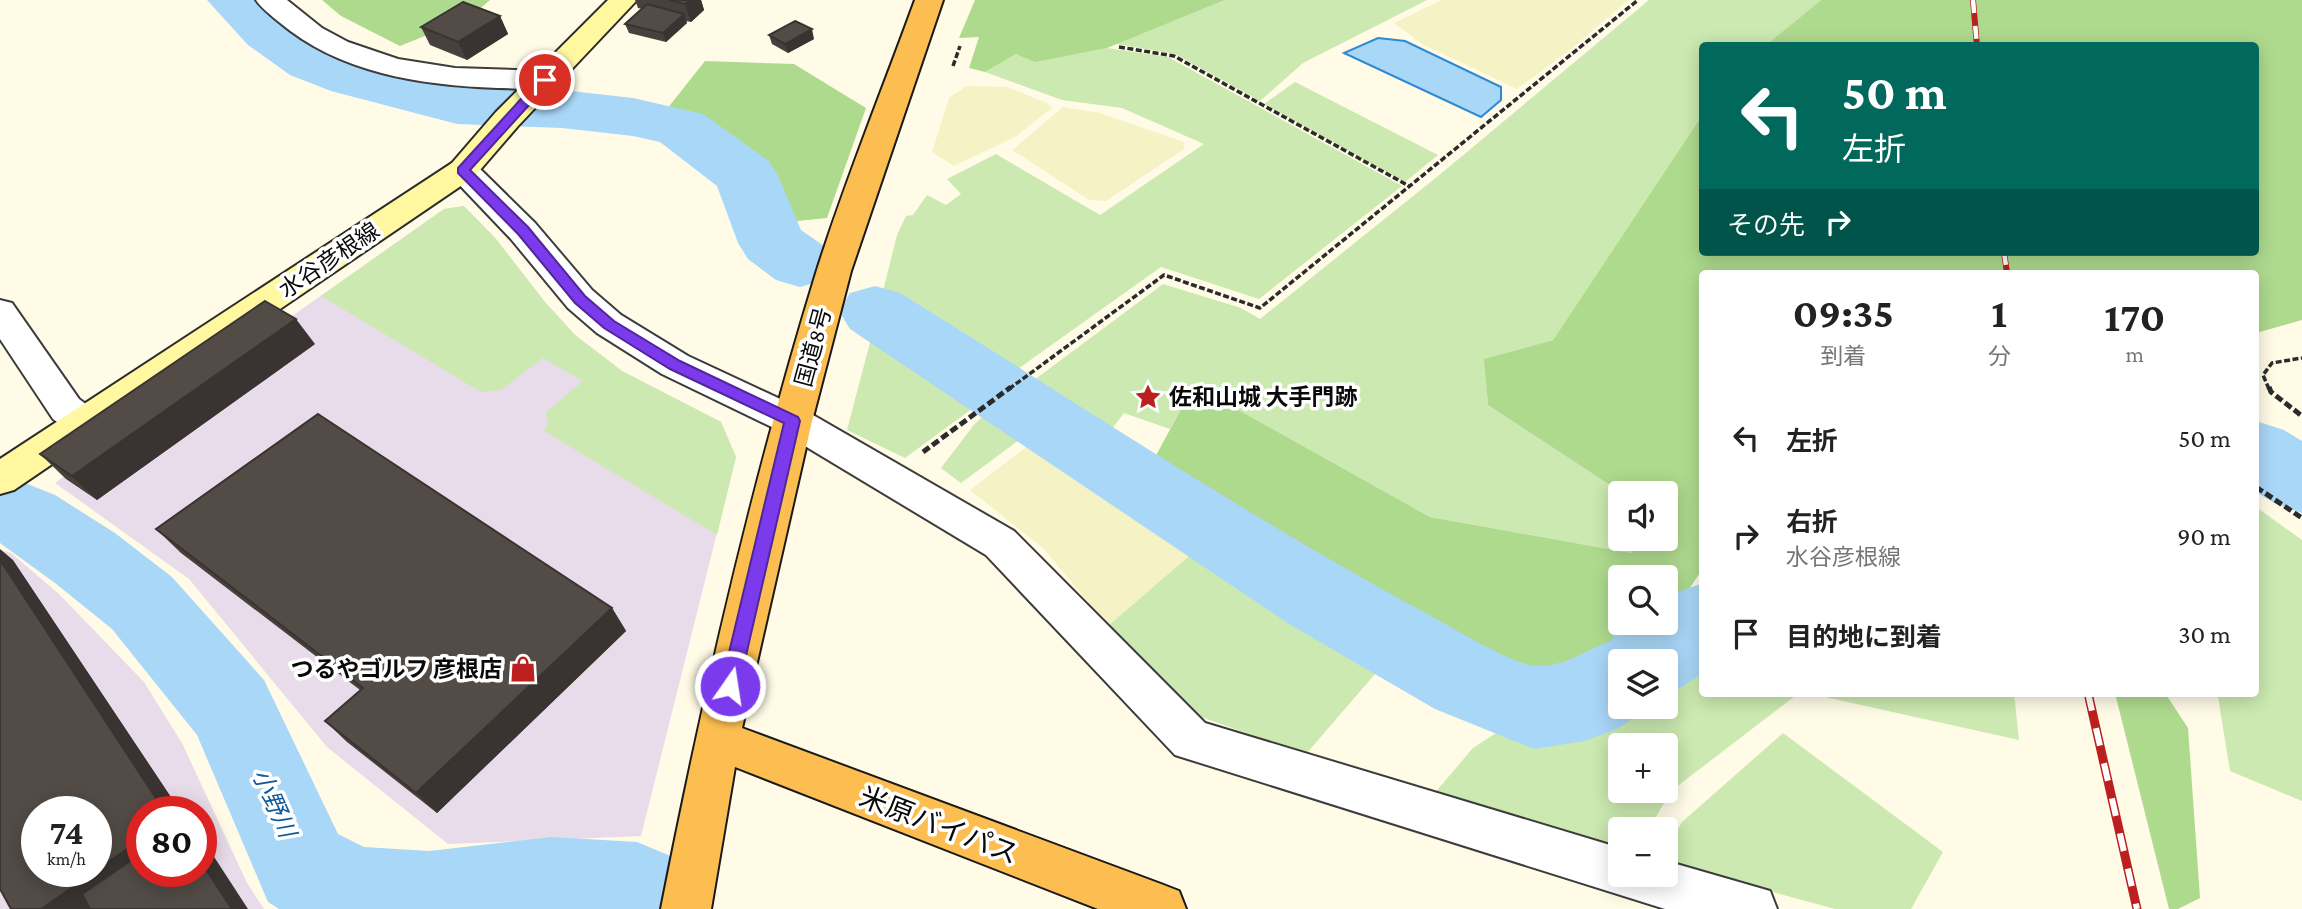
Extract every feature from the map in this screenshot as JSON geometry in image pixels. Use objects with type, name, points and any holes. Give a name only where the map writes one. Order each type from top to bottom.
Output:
[{"type":"highway","name":"国道8号","points":[[686,909],[717,739],[793,421],[834,271],[929,0]]},
{"type":"highway","name":"米原バイパス","points":[[717,739],[1161,909]]},
{"type":"main road","name":"水谷彦根線","points":[[0,479],[463,170],[527,98],[623,0]]},
{"type":"street","points":[[270,0],[312,34],[379,62],[433,75],[471,79],[527,98]]},
{"type":"street","points":[[463,170],[523,231],[580,299],[609,324],[675,365],[793,421],[1000,543],[1191,740],[1608,868]]},
{"type":"street","points":[[0,312],[66,409],[85,423]]},
{"type":"street","points":[[1673,887],[1752,909]]},
{"type":"path","points":[[889,478],[991,400],[1164,275],[1260,308],[1638,0]]},
{"type":"path","points":[[953,66],[960,46]]},
{"type":"path","points":[[1119,47],[1174,56],[1409,187]]},
{"type":"path","points":[[2302,358],[2273,363],[2263,375],[2271,392],[2302,415]]},
{"type":"path","points":[[2259,489],[2302,518]]},
{"type":"shaded area","points":[[1441,0],[1628,0],[1575,46],[1517,89],[1422,44],[1394,23]]},
{"type":"shaded area","points":[[966,86],[1007,87],[1047,103],[1052,108],[1015,137],[954,166],[932,152],[949,98]]},
{"type":"shaded area","points":[[1063,107],[1100,113],[1184,142],[1184,149],[1106,201],[1089,200],[1012,150]]},
{"type":"shaded area","points":[[464,206],[496,239],[545,302],[575,335],[622,371],[721,422],[736,457],[641,836],[448,844],[327,747],[189,579],[55,483],[444,209]]},
{"type":"shaded area","points":[[1043,434],[1092,472],[1210,538],[1108,626],[1043,548],[970,490]]},
{"type":"shaded area","points":[[0,550],[11,553],[60,595],[144,682],[182,743],[207,796],[126,796],[126,887],[217,887],[217,818],[247,883],[264,909],[0,909]]},
{"type":"green space","points":[[322,0],[490,0],[469,18],[400,46],[341,16]]},
{"type":"green space","points":[[975,0],[1225,0],[1107,48],[1035,62],[1016,54],[985,72],[969,68],[979,37],[959,38]]},
{"type":"green space","points":[[1225,0],[1427,0],[1303,63],[1260,101],[1175,54],[1116,44]]},
{"type":"green space","points":[[1649,0],[1821,0],[1770,42],[1699,42],[1699,120],[1553,340],[1485,359],[1488,405],[1608,484],[1608,549],[1430,517],[1194,385],[1170,429],[1124,413],[1100,445],[1022,389],[1163,284],[1241,308],[1260,319],[1443,172]]},
{"type":"green space","points":[[1821,0],[2302,0],[2302,320],[2259,332],[2259,270],[1699,270],[1699,574],[1678,604],[1678,565],[1608,565],[1608,635],[1625,635],[1566,669],[1533,679],[1492,664],[1366,599],[1152,463],[1194,385],[1430,517],[1608,551],[1678,551],[1678,481],[1608,481],[1608,484],[1488,405],[1484,359],[1553,340],[1699,120],[1699,256],[2259,256],[2259,42],[1770,42]]},
{"type":"green space","points":[[1107,48],[1168,57],[1402,186],[1259,299],[1161,267],[1005,378],[881,299],[897,235],[906,216],[913,215],[927,195],[946,205],[961,194],[947,179],[996,154],[1100,215],[1204,144],[1122,108],[1062,100],[985,72],[1016,54],[1035,61]]},
{"type":"green space","points":[[705,61],[794,64],[866,108],[827,218],[788,222],[659,119]]},
{"type":"green space","points":[[1295,82],[1438,155],[1405,182],[1264,104]]},
{"type":"green space","points":[[464,206],[496,239],[545,302],[575,335],[622,371],[721,422],[736,457],[717,535],[544,431],[548,424],[546,412],[583,381],[543,358],[501,390],[481,392],[321,296],[444,209]]},
{"type":"green space","points":[[890,331],[988,397],[905,458],[847,430],[872,335],[885,341]]},
{"type":"green space","points":[[996,403],[1034,429],[961,483],[941,468],[973,426]]},
{"type":"green space","points":[[2259,509],[2302,540],[2302,801],[2230,771],[2218,697],[2259,697]]},
{"type":"green space","points":[[1210,538],[1394,652],[1306,754],[1187,712],[1108,626]]},
{"type":"green space","points":[[1699,644],[1699,697],[1794,697],[1678,786],[1678,733],[1608,733],[1608,803],[1664,803],[1656,817],[1608,817],[1608,845],[1433,795],[1473,748],[1519,718],[1539,724],[1594,716],[1608,706],[1608,719],[1678,719],[1678,658]]},
{"type":"green space","points":[[1825,697],[2014,697],[2019,740]]},
{"type":"green space","points":[[2116,697],[2168,697],[2188,728],[2200,898],[2178,909],[2169,909]]},
{"type":"green space","points":[[1783,733],[1943,852],[1911,909],[1835,909],[1678,866],[1678,829],[1682,822]]},
{"type":"water","points":[[1378,38],[1405,41],[1501,87],[1501,100],[1481,117],[1344,53]]},
{"type":"building","points":[[669,0],[690,0],[685,4]]},
{"type":"building","points":[[463,2],[500,16],[458,42],[421,27]]},
{"type":"building","points":[[647,4],[684,14],[663,33],[625,24]]},
{"type":"building","points":[[795,21],[812,29],[785,44],[769,35]]},
{"type":"building","points":[[265,301],[296,319],[72,476],[40,454]]},
{"type":"building","points":[[318,414],[612,608],[416,793],[325,721],[363,688],[156,529]]},
{"type":"building","points":[[0,560],[155,796],[126,796],[126,850],[112,859],[112,796],[21,796],[21,887],[73,887],[41,909],[11,909],[0,889]]},
{"type":"building","points":[[126,864],[126,887],[217,886],[232,909],[90,909],[82,894],[92,887],[112,887],[112,874]]},
{"type":"waterway","points":[[235,0],[268,33],[311,62],[352,78],[457,105],[562,109],[633,117],[681,128],[746,176],[772,243],[800,263]]},
{"type":"waterway","points":[[875,311],[1319,598],[1467,681],[1534,708],[1585,700],[1608,686]]},
{"type":"waterway","points":[[2259,454],[2302,481]]},
{"type":"waterway","name":"小野川","points":[[0,506],[26,518],[85,558],[142,603],[232,709],[303,868],[355,897],[429,901],[552,887],[637,892]]},
{"type":"waterway","points":[[1666,649],[1691,633],[1699,624]]},
{"type":"railway","points":[[1973,0],[1977,42]]},
{"type":"railway","points":[[2005,256],[2007,270]]},
{"type":"railway","points":[[2089,697],[2137,909]]},
{"type":"place","name":"佐和山城 大手門跡","points":[[1148,397]]},
{"type":"place","name":"つるやゴルフ 彦根店","points":[[523,669]]},
{"type":"route","points":[[545,80],[463,170],[523,231],[580,299],[609,324],[675,365],[793,421],[730,686]]}]
